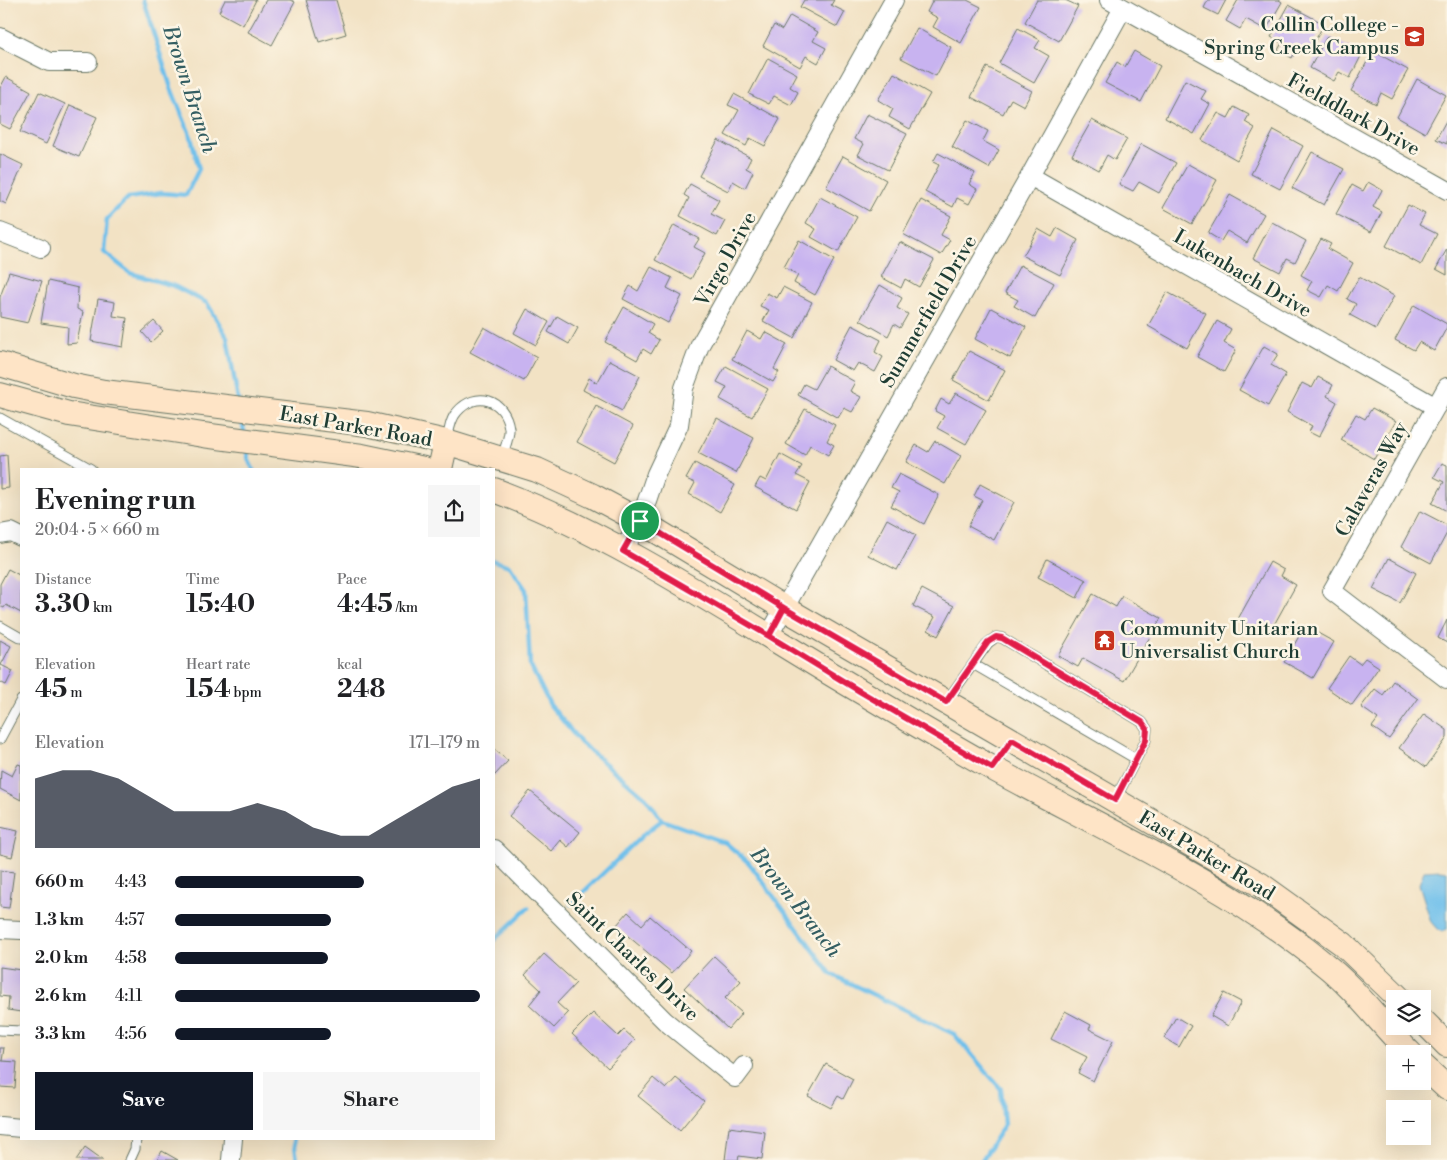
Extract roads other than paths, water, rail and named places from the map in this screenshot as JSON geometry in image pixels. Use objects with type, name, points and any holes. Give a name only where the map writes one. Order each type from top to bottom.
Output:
[{"type":"main road","name":"East Parker Road","points":[[0,364],[74,386],[104,392],[367,424],[446,442],[502,458],[566,483],[640,521],[784,608],[1270,892],[1343,944],[1391,990]]},
{"type":"main road","points":[[69,414],[74,386]]},
{"type":"main road","name":"East Parker Road","points":[[0,395],[69,414],[203,435],[362,456],[419,468]]},
{"type":"main road","points":[[440,468],[446,442]]},
{"type":"main road","name":"East Parker Road","points":[[495,490],[547,512],[623,551],[992,768],[1136,843],[1256,914],[1326,965],[1402,1045]]},
{"type":"main road","points":[[861,692],[880,664]]},
{"type":"main road","points":[[931,732],[947,703]]},
{"type":"main road","points":[[992,768],[1012,740]]},
{"type":"main road","points":[[1136,843],[1148,819]]},
{"type":"main road","points":[[1256,914],[1270,892]]},
{"type":"main road","points":[[1326,965],[1343,944]]},
{"type":"main road","points":[[1431,1029],[1447,1045]]},
{"type":"main road","points":[[1431,1073],[1447,1088]]},
{"type":"street","name":"Virgo Drive","points":[[623,551],[640,521],[656,474],[679,425],[684,388],[700,345],[894,0]]},
{"type":"street","name":"Summerfield Drive","points":[[769,636],[1030,176],[1116,4]]},
{"type":"street","name":"Fielddlark Drive","points":[[1116,4],[1447,190]]},
{"type":"street","points":[[0,37],[49,62],[88,62]]},
{"type":"street","name":"Lukenbach Drive","points":[[1030,176],[1436,407]]},
{"type":"street","points":[[0,232],[41,248]]},
{"type":"street","name":"Calaveras Way","points":[[1447,388],[1332,591],[1447,679]]},
{"type":"street","points":[[0,534],[11,532],[20,537]]},
{"type":"street","name":"Saint Charles Drive","points":[[495,850],[665,1021],[734,1078],[744,1066]]},
{"type":"street","points":[[0,929],[20,930]]},
{"type":"street","points":[[0,1126],[20,1128]]},
{"type":"street","points":[[231,1160],[232,1140]]},
{"type":"lane","points":[[446,442],[453,418],[459,409],[474,400],[488,400],[496,404],[506,417],[509,430],[502,458]]},
{"type":"lane","points":[[0,418],[89,468]]},
{"type":"lane","points":[[0,626],[20,637]]},
{"type":"lane","points":[[947,703],[988,642],[996,637],[1002,638],[1142,722],[1147,729],[1146,740],[1115,800]]},
{"type":"lane","points":[[973,664],[1136,759]]},
{"type":"lane","points":[[0,739],[20,702]]},
{"type":"lane","points":[[0,1030],[20,1031]]},
{"type":"lane","points":[[130,1160],[136,1148],[136,1140]]},
{"type":"water","points":[[1424,871],[1447,871],[1447,929],[1442,932],[1431,922],[1419,884]]},
{"type":"waterway","name":"Brown Branch","points":[[143,0],[171,88],[191,137],[199,169],[186,195],[161,193],[128,198],[107,219],[104,252],[130,273],[174,286],[207,303],[227,337],[238,400]]},
{"type":"waterway","name":"Brown Branch","points":[[241,415],[244,432]]},
{"type":"waterway","name":"Brown Branch","points":[[246,447],[252,468]]},
{"type":"waterway","name":"Brown Branch","points":[[495,561],[510,566],[526,590],[530,665],[550,705],[581,743],[646,798],[662,820],[726,843],[749,863],[831,974],[954,1034],[1001,1089],[1004,1125],[982,1160]]},
{"type":"waterway","points":[[571,904],[644,834],[662,820]]},
{"type":"waterway","points":[[495,939],[528,908]]},
{"type":"waterway","points":[[294,1140],[297,1160]]},
{"type":"place","name":"Collin College - Spring Creek Campus","points":[[1415,36]]},
{"type":"place","name":"Community Unitarian Universalist Church","points":[[1104,640]]}]
